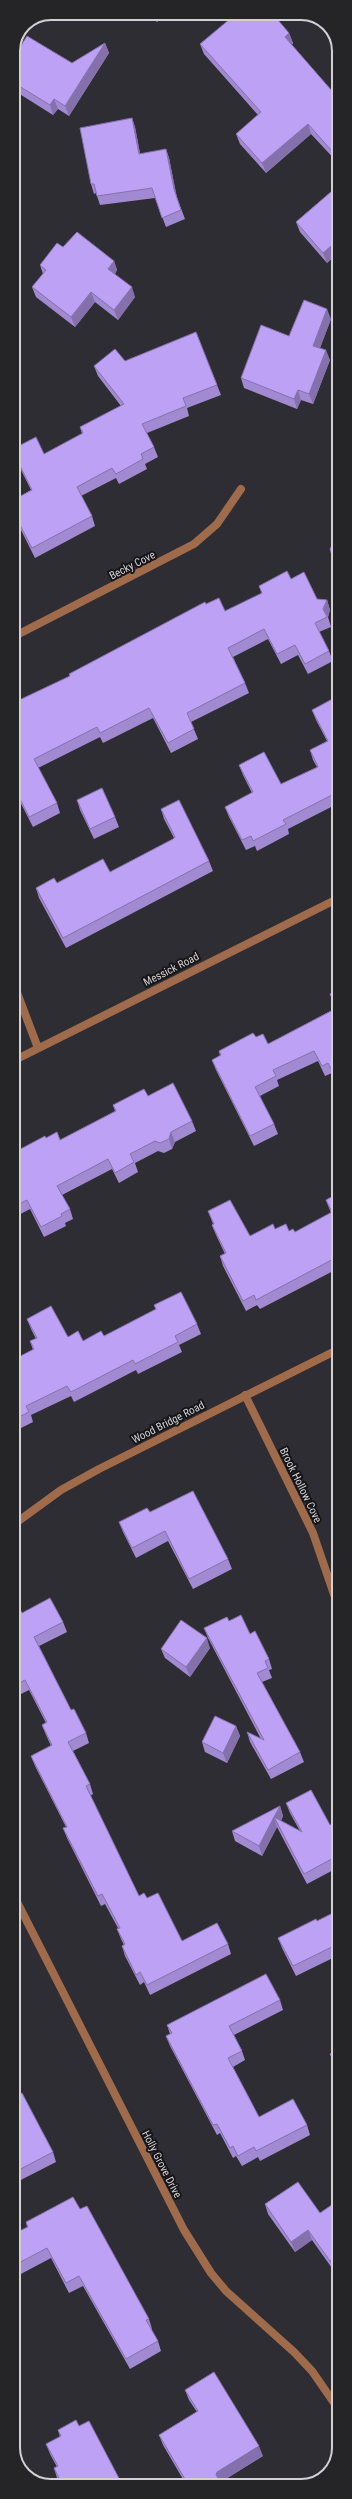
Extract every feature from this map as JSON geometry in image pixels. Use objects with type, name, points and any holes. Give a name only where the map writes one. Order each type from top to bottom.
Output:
[{"type":"street","name":"Becky Cove","points":[[20,633],[194,544],[217,524],[241,489]]},
{"type":"street","name":"Messick Road","points":[[20,1057],[332,901]]},
{"type":"street","points":[[20,1000],[38,1048]]},
{"type":"street","name":"Wood Bridge Road","points":[[20,1520],[61,1490],[332,1352]]},
{"type":"street","name":"Brook Hollow Cove","points":[[246,1395],[312,1533],[332,1589]]},
{"type":"street","name":"Holly Grove Drive","points":[[20,1908],[180,2223],[197,2252],[211,2273],[236,2301],[294,2352],[312,2371],[332,2400]]},
{"type":"building","points":[[229,20],[278,20],[289,33],[285,37],[332,91],[332,151],[308,124],[262,163],[236,134],[261,112],[200,44]]},
{"type":"building","points":[[27,36],[72,63],[105,43],[65,106],[54,99],[50,105],[20,87],[21,46]]},
{"type":"building","points":[[132,118],[139,154],[166,149],[174,189],[181,210],[162,218],[152,188],[97,196],[94,184],[91,184],[80,128]]},
{"type":"building","points":[[332,191],[332,245],[323,253],[296,222]]},
{"type":"building","points":[[77,232],[114,261],[108,269],[132,287],[114,310],[91,292],[71,317],[32,287],[46,270],[40,265],[57,243],[63,247]]},
{"type":"building","points":[[304,300],[327,309],[313,346],[326,350],[309,394],[298,390],[294,399],[241,378],[261,325],[289,336]]},
{"type":"building","points":[[196,332],[217,385],[183,398],[186,406],[142,424],[154,447],[141,454],[143,459],[116,474],[112,468],[77,487],[92,516],[32,548],[20,525],[20,496],[32,490],[20,466],[20,445],[36,437],[44,454],[83,433],[80,427],[124,404],[94,366],[115,349],[125,361]]},
{"type":"building","points":[[287,571],[291,579],[304,572],[317,599],[327,600],[323,609],[327,617],[315,623],[329,651],[305,664],[295,645],[277,654],[264,629],[228,648],[245,683],[187,713],[194,729],[168,743],[149,708],[100,733],[97,727],[34,759],[57,803],[29,817],[20,799],[20,700],[70,676],[69,674],[205,602],[206,604],[219,598],[225,611],[262,593],[259,586]]},
{"type":"building","points":[[332,699],[332,795],[283,820],[286,824],[253,841],[251,836],[242,840],[225,807],[253,792],[239,765],[264,752],[281,784],[318,767],[310,750],[328,741],[312,710]]},
{"type":"building","points":[[102,788],[115,817],[90,829],[77,800]]},
{"type":"building","points":[[179,800],[209,861],[63,938],[36,888],[54,878],[57,883],[103,859],[110,872],[173,839],[175,837],[161,809]]},
{"type":"building","points":[[332,1011],[332,1071],[328,1063],[322,1066],[314,1051],[273,1070],[276,1076],[255,1087],[274,1124],[250,1136],[212,1060],[221,1055],[219,1051],[253,1033],[256,1037],[263,1034],[268,1044]]},
{"type":"building","points":[[173,1083],[192,1121],[171,1132],[169,1139],[160,1143],[155,1141],[130,1154],[134,1162],[115,1173],[108,1159],[57,1186],[70,1209],[61,1214],[62,1216],[41,1227],[27,1200],[20,1204],[20,1149],[45,1136],[46,1138],[57,1132],[60,1140],[116,1111],[113,1105],[144,1089],[148,1096]]},
{"type":"building","points":[[332,1197],[332,1212],[326,1200]]},
{"type":"building","points":[[230,1200],[250,1236],[273,1224],[275,1229],[286,1224],[289,1231],[293,1229],[295,1232],[332,1212],[332,1260],[256,1300],[254,1295],[243,1301],[220,1256],[226,1253],[212,1225],[214,1224],[208,1211]]},
{"type":"building","points":[[181,1292],[197,1324],[175,1336],[178,1342],[135,1364],[133,1360],[71,1392],[67,1386],[26,1406],[29,1412],[20,1416],[20,1356],[34,1349],[30,1341],[37,1338],[27,1319],[51,1306],[68,1337],[78,1331],[83,1341],[101,1331],[104,1336],[156,1309],[154,1305]]},
{"type":"building","points":[[193,1491],[228,1559],[189,1579],[165,1531],[132,1548],[119,1522],[147,1508],[150,1512]]},
{"type":"building","points":[[50,1598],[63,1622],[34,1637],[71,1710],[74,1709],[86,1733],[68,1742],[90,1784],[86,1786],[139,1896],[144,1893],[147,1898],[158,1893],[182,1941],[217,1923],[228,1944],[147,1985],[140,1972],[136,1975],[122,1946],[125,1944],[117,1929],[120,1928],[102,1894],[98,1896],[63,1828],[67,1827],[31,1756],[52,1745],[42,1725],[47,1722],[25,1680],[20,1682],[20,1609],[22,1613]]},
{"type":"building","points":[[241,1615],[250,1634],[255,1631],[269,1659],[265,1661],[268,1668],[257,1673],[300,1752],[268,1770],[247,1732],[264,1740],[204,1628],[227,1617],[229,1621]]},
{"type":"building","points":[[181,1620],[207,1638],[186,1667],[161,1649]]},
{"type":"building","points":[[215,1716],[236,1726],[223,1753],[202,1742]]},
{"type":"building","points":[[311,1790],[330,1825],[332,1824],[332,1859],[304,1874],[274,1817],[302,1832],[286,1803]]},
{"type":"building","points":[[280,1806],[259,1846],[232,1831]]},
{"type":"building","points":[[331,1914],[332,1947],[293,1966],[278,1938],[316,1919],[317,1921]]},
{"type":"building","points":[[266,1974],[280,2000],[229,2026],[242,2051],[228,2058],[259,2117],[293,2099],[307,2125],[256,2151],[254,2147],[238,2156],[233,2146],[230,2148],[217,2124],[213,2125],[166,2036],[172,2033],[167,2025]]},
{"type":"building","points":[[22,2093],[53,2152],[20,2169],[20,2094]]},
{"type":"building","points":[[298,2182],[320,2213],[332,2205],[332,2260],[330,2261],[308,2230],[291,2242],[265,2204]]},
{"type":"building","points":[[73,2197],[80,2209],[87,2206],[149,2319],[146,2320],[158,2341],[126,2359],[79,2276],[66,2283],[47,2248],[20,2262],[20,2231],[28,2227],[26,2222]]},
{"type":"building","points":[[214,2372],[259,2446],[217,2472],[216,2475],[219,2479],[185,2479],[159,2435],[198,2411],[185,2390]]},
{"type":"building","points":[[76,2420],[79,2426],[89,2421],[119,2479],[57,2479],[59,2478],[54,2468],[58,2466],[46,2444],[61,2436],[58,2430]]}]
